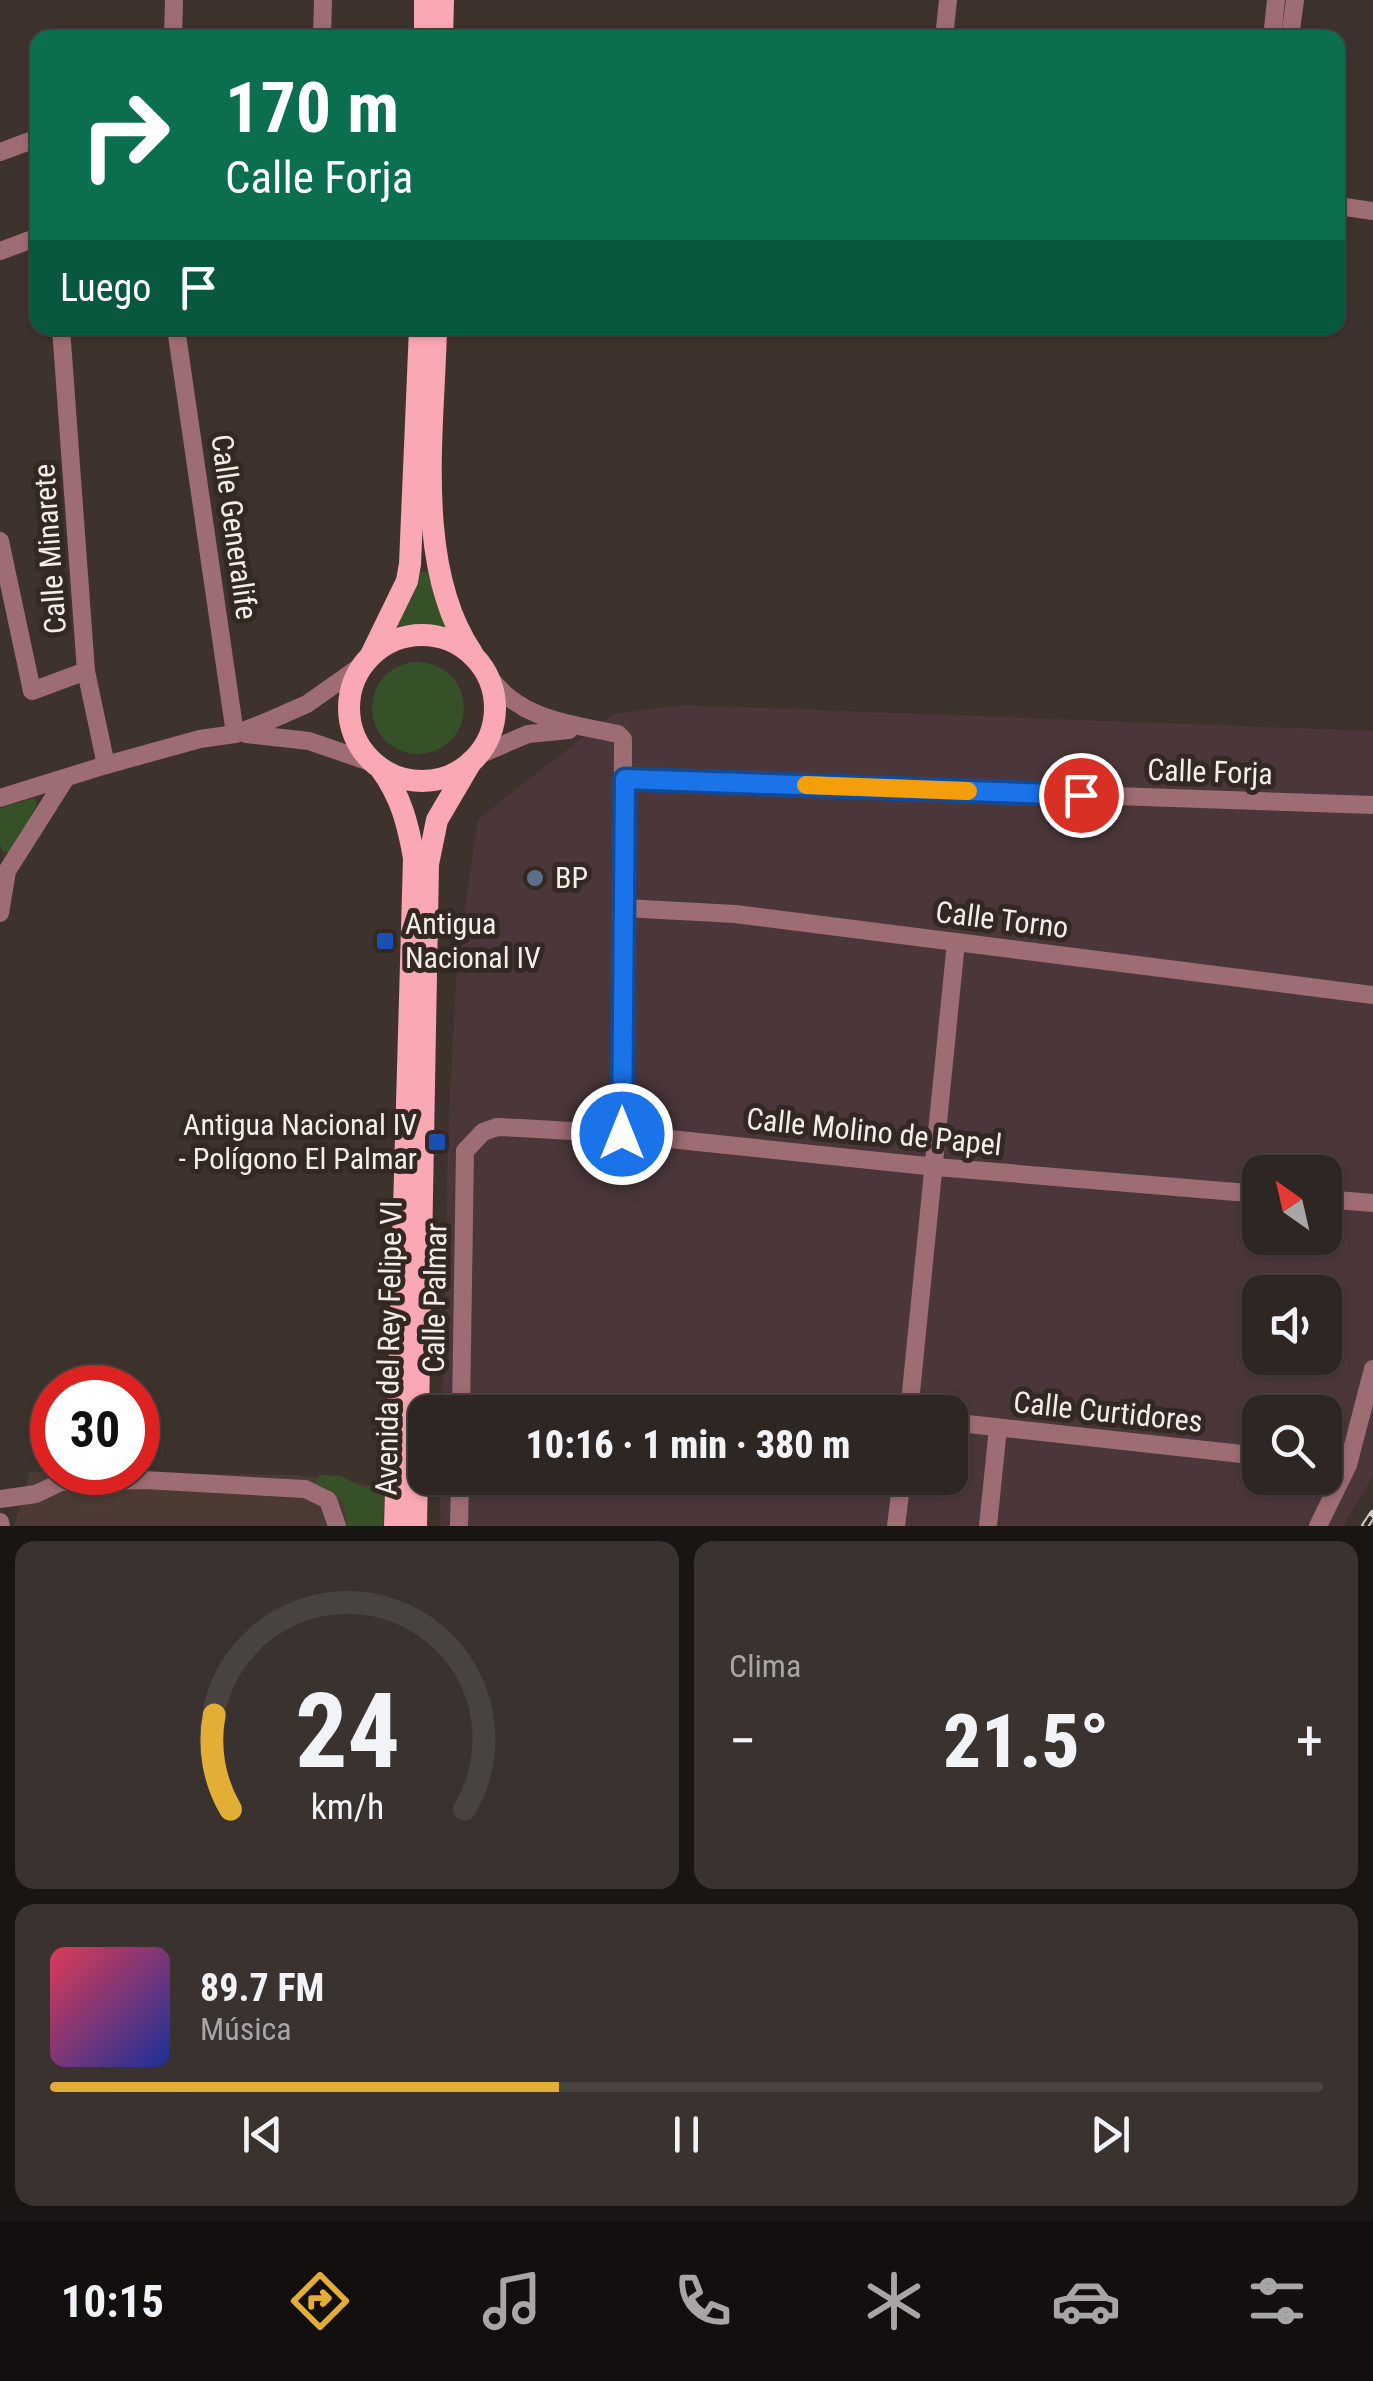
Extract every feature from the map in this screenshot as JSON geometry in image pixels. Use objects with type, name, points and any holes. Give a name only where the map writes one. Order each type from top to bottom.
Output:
[{"type":"main road","points":[[425,0],[425,30]]},
{"type":"main road","points":[[442,30],[443,0]]},
{"type":"main road","points":[[420,335],[407,581],[354,682],[349,703],[355,736],[377,765],[394,776],[426,781],[458,772],[475,759],[494,724],[496,707],[482,667],[452,617],[433,540],[436,335]]},
{"type":"main road","points":[[367,661],[388,644],[411,636],[436,636],[458,644],[482,667]]},
{"type":"main road","name":"Avenida del Rey Felipe VI","points":[[416,1526],[428,864],[437,820],[475,759]]},
{"type":"main road","name":"Avenida del Rey Felipe VI","points":[[377,765],[392,784],[408,824],[414,858],[395,1526]]},
{"type":"street","points":[[173,30],[174,0]]},
{"type":"street","points":[[322,30],[323,0]]},
{"type":"street","points":[[945,30],[948,0]]},
{"type":"street","points":[[1273,30],[1276,0]]},
{"type":"street","points":[[1291,30],[1294,0]]},
{"type":"street","points":[[0,152],[30,141]]},
{"type":"street","points":[[1345,207],[1373,212]]},
{"type":"street","points":[[0,251],[30,240]]},
{"type":"street","name":"Calle Minarete","points":[[61,335],[86,671],[106,765]]},
{"type":"street","name":"Calle Generalife","points":[[177,335],[236,734]]},
{"type":"street","points":[[0,541],[32,691],[86,671]]},
{"type":"street","points":[[0,798],[106,765],[236,734],[307,704],[367,661]]},
{"type":"street","points":[[482,667],[507,698],[532,714],[618,734],[623,740],[622,1134]]},
{"type":"street","points":[[475,759],[528,734],[604,731]]},
{"type":"street","points":[[236,734],[309,741],[377,765]]},
{"type":"street","points":[[0,913],[3,865],[66,778]]},
{"type":"street","name":"Calle Forja","points":[[625,779],[1373,805]]},
{"type":"street","name":"Calle Torno","points":[[624,908],[735,914],[1373,995]]},
{"type":"street","points":[[911,1395],[956,942]]},
{"type":"street","name":"Calle Molino de Papel","points":[[482,1132],[497,1127],[622,1134],[936,1167],[1242,1192]]},
{"type":"street","name":"Calle Palmar","points":[[461,1395],[465,1150],[482,1132]]},
{"type":"street","points":[[1342,1201],[1373,1204]]},
{"type":"street","points":[[1318,1526],[1348,1466],[1373,1369]]},
{"type":"street","name":"Calle Curtidores","points":[[968,1424],[1242,1454]]},
{"type":"street","points":[[988,1526],[998,1428]]},
{"type":"street","points":[[1342,1465],[1348,1466]]},
{"type":"street","points":[[0,1499],[36,1494],[61,1482],[144,1480],[304,1489],[328,1500],[337,1526]]},
{"type":"street","points":[[459,1526],[460,1495]]},
{"type":"street","points":[[896,1526],[900,1495]]},
{"type":"shaded area","points":[[684,705],[1373,731],[1373,1475],[1343,1526],[440,1526],[441,1495],[968,1495],[968,1395],[442,1395],[448,1136],[457,964],[478,819],[613,714]]},
{"type":"shaded area","points":[[30,1472],[30,1495],[160,1495],[160,1473],[295,1475],[385,1489],[383,1526],[14,1526]]},
{"type":"green space","points":[[416,571],[430,572],[436,603],[448,629],[396,626]]},
{"type":"green space","points":[[418,662],[436,665],[451,675],[461,690],[461,726],[451,741],[436,751],[418,754],[400,751],[385,741],[375,726],[372,708],[375,690],[385,675],[400,665]]},
{"type":"green space","points":[[35,798],[37,805],[12,852],[3,852],[0,808]]},
{"type":"green space","points":[[319,1475],[341,1476],[364,1488],[375,1483],[385,1489],[383,1526],[347,1526],[343,1504],[331,1490],[316,1484]]},
{"type":"railway","points":[[1365,1526],[1373,1514]]},
{"type":"slow traffic","points":[[806,785],[968,791]]},
{"type":"place","name":"BP","points":[[535,878]]},
{"type":"place","name":"Antigua Nacional IV","points":[[385,941]]},
{"type":"place","name":"Antigua Nacional IV - Polígono El Palmar","points":[[437,1142]]},
{"type":"route","points":[[622,1134],[625,779],[1081,795]]}]
